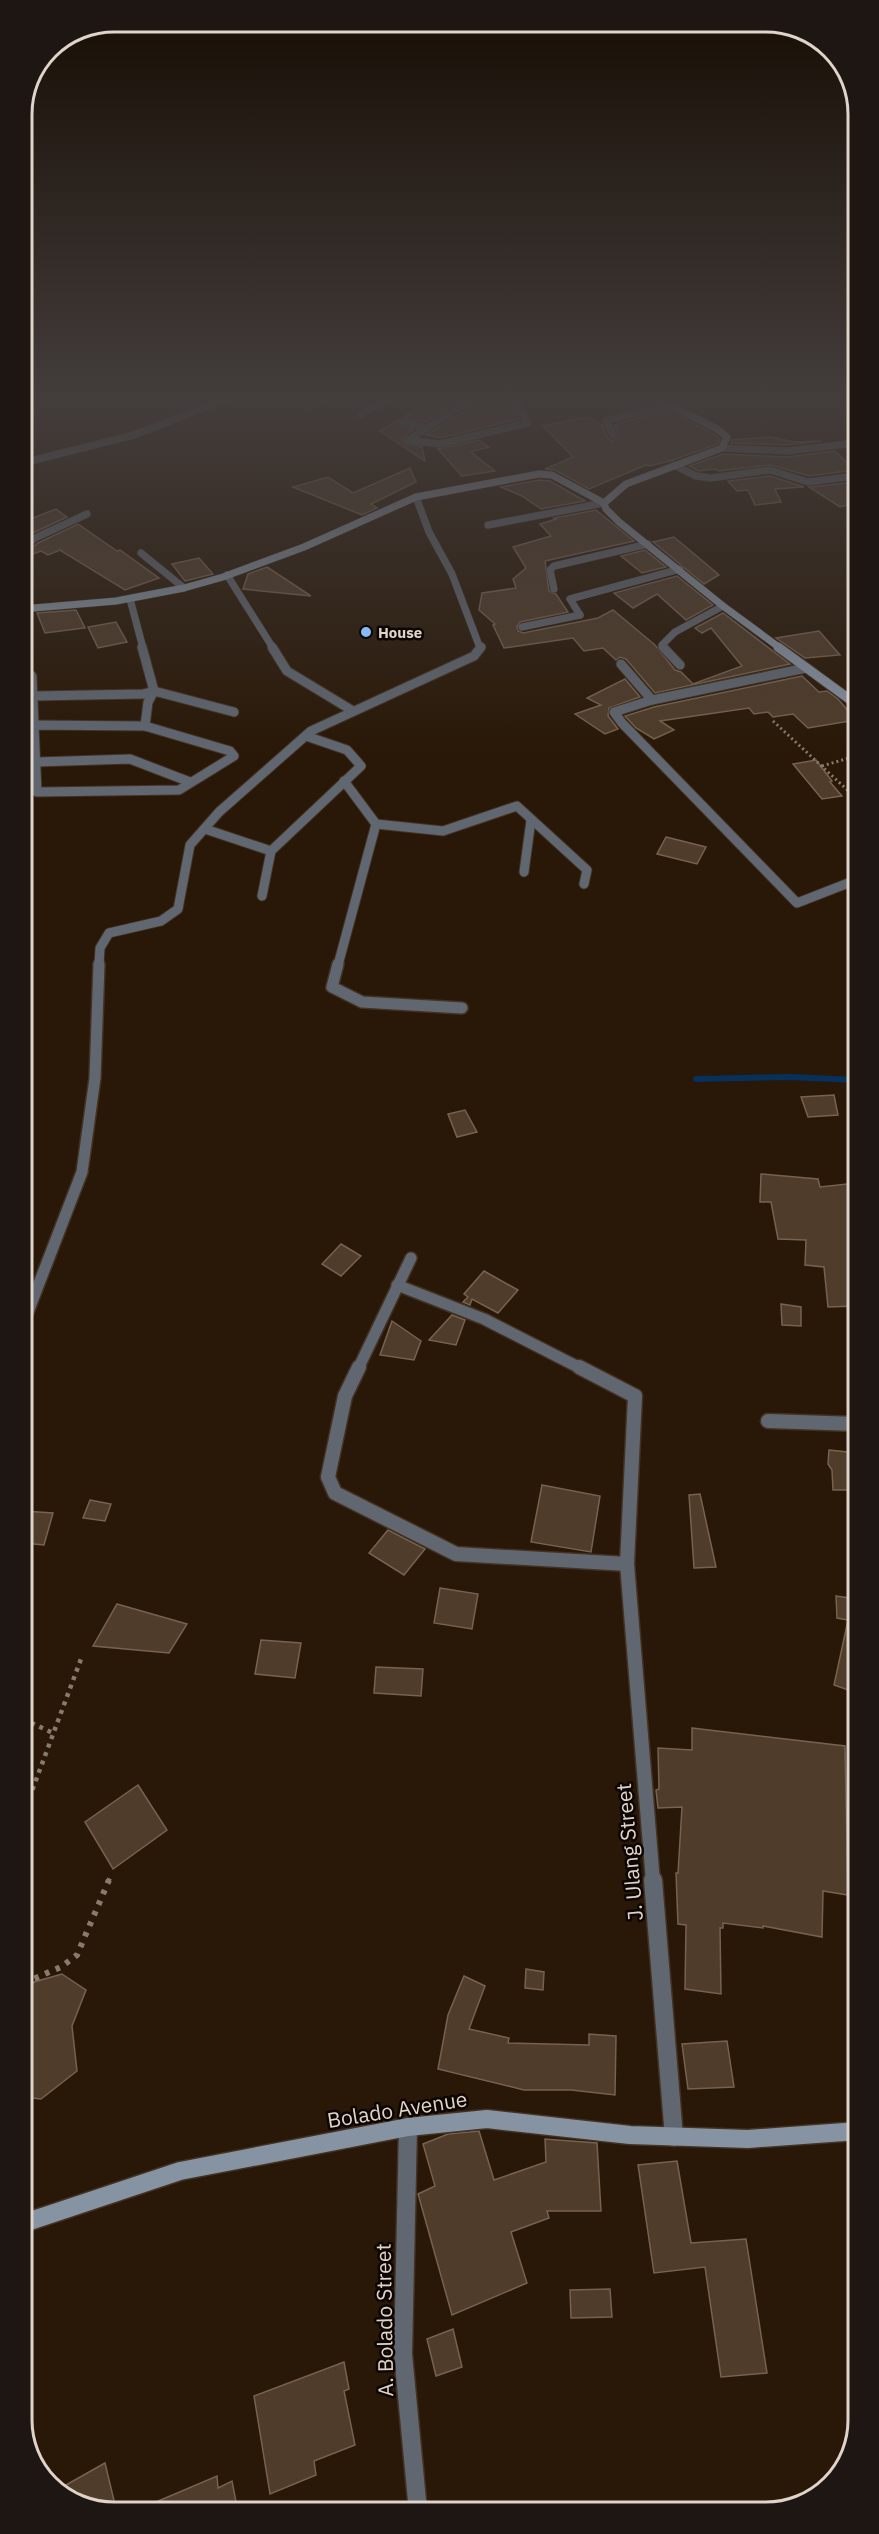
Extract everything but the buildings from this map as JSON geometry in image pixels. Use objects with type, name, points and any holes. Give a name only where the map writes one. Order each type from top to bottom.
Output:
[{"type":"street","points":[[32,541],[82,516]]},
{"type":"street","points":[[32,608],[130,599],[184,588],[304,547],[373,516]]},
{"type":"street","points":[[32,1301],[82,1172],[96,1078],[100,948],[109,933],[160,921],[177,909],[183,891],[190,845],[219,812],[306,736],[353,711],[474,656],[481,647],[452,574],[429,532],[423,516]]},
{"type":"street","points":[[488,525],[534,516]]},
{"type":"street","points":[[614,516],[723,606],[848,698]]},
{"type":"street","points":[[554,589],[550,570],[554,567],[648,544]]},
{"type":"street","points":[[141,553],[184,588]]},
{"type":"street","points":[[522,627],[580,615],[570,599],[680,569]]},
{"type":"street","points":[[227,575],[287,671],[353,711]]},
{"type":"street","points":[[130,599],[154,691],[148,702],[145,726]]},
{"type":"street","points":[[680,665],[662,645],[675,632],[723,606]]},
{"type":"street","points":[[621,664],[652,700]]},
{"type":"street","points":[[806,668],[652,700],[614,712],[622,723],[797,903],[848,883]]},
{"type":"street","points":[[32,676],[32,696],[37,792],[179,790],[234,756],[230,751],[145,726],[34,725]]},
{"type":"street","points":[[32,696],[143,694],[154,691],[234,712]]},
{"type":"street","points":[[262,896],[271,851],[361,765],[347,750],[306,736]]},
{"type":"street","points":[[36,762],[130,759],[190,782]]},
{"type":"street","points":[[344,781],[376,824],[443,831],[517,806],[587,870],[584,884]]},
{"type":"street","points":[[524,872],[531,820]]},
{"type":"street","points":[[376,824],[332,987],[362,1002],[462,1008]]},
{"type":"street","points":[[205,829],[271,851]]},
{"type":"street","points":[[411,1258],[345,1396],[328,1477],[335,1493],[456,1554],[627,1564]]},
{"type":"street","name":"J. Ulang Street","points":[[397,1285],[484,1319],[635,1396],[627,1564],[674,2137]]},
{"type":"street","points":[[768,1421],[848,1424]]},
{"type":"street","name":"Bolado Avenue","points":[[32,2220],[180,2171],[408,2127],[487,2119],[674,2137],[748,2139],[848,2132]]},
{"type":"street","name":"A. Bolado Street","points":[[408,2127],[403,2354],[417,2502]]},
{"type":"path","points":[[773,721],[848,790]]},
{"type":"path","points":[[822,766],[848,758]]},
{"type":"path","points":[[32,1790],[81,1659]]},
{"type":"path","points":[[32,1723],[53,1733]]},
{"type":"path","points":[[32,1980],[61,1967],[77,1955],[111,1875]]},
{"type":"waterway","points":[[696,1079],[790,1077],[848,1080]]},
{"type":"place","name":"House","points":[[366,632]]}]
